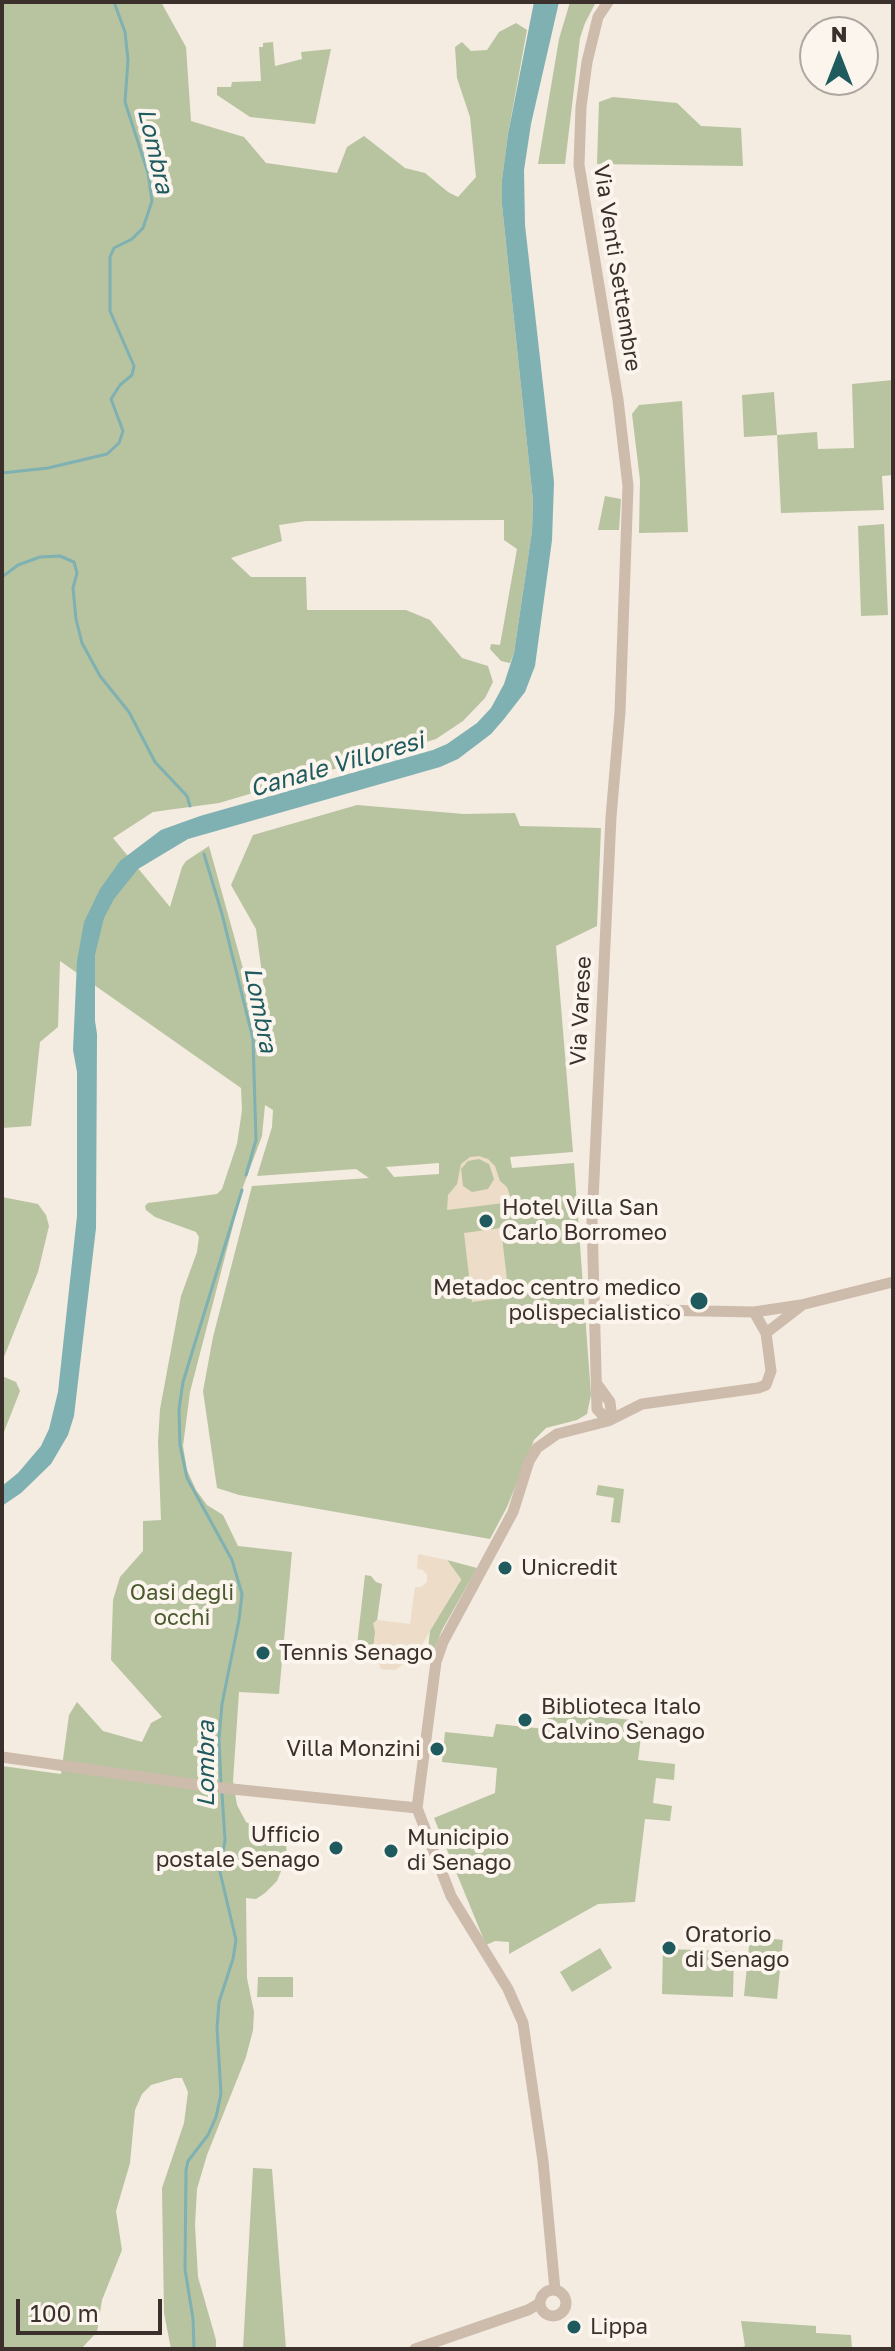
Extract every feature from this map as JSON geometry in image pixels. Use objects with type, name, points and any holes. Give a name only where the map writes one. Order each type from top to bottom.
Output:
[{"type":"street","name":"Via Venti Settembre","points":[[608,2],[596,23],[587,62],[579,165],[618,400],[628,486],[620,712]]},
{"type":"street","name":"Via Varese","points":[[597,1384],[592,1221],[611,817],[620,712]]},
{"type":"street","points":[[766,1333],[785,1314],[801,1305],[893,1282]]},
{"type":"street","points":[[595,1313],[653,1310],[785,1314]]},
{"type":"street","points":[[553,2290],[543,2161],[523,2023],[496,1968],[451,1896],[417,1808],[436,1662],[513,1512],[534,1451],[545,1440],[576,1428],[608,1421],[637,1405],[758,1388],[769,1380],[771,1367],[766,1333],[754,1312]]},
{"type":"street","points":[[597,1384],[610,1402],[608,1421]]},
{"type":"street","points":[[576,1428],[597,1409],[597,1384]]},
{"type":"street","points":[[597,1409],[608,1421]]},
{"type":"street","points":[[2,1757],[213,1787],[417,1808]]},
{"type":"street","points":[[542,2307],[555,2316],[565,2309],[565,2297],[553,2290]]},
{"type":"street","points":[[542,2307],[543,2295],[553,2290]]},
{"type":"street","points":[[415,2349],[542,2307]]},
{"type":"green space","name":"Oasi degli occhi","points":[[2,2],[161,2],[186,47],[191,121],[244,137],[266,163],[337,173],[347,147],[364,136],[405,168],[425,173],[458,197],[476,177],[470,117],[457,78],[455,47],[462,42],[471,51],[487,50],[499,32],[516,23],[527,30],[508,134],[502,205],[533,501],[532,531],[510,663],[501,661],[490,649],[491,644],[500,645],[517,549],[504,540],[504,520],[306,521],[279,525],[282,541],[231,558],[251,577],[306,577],[307,610],[406,610],[430,620],[462,658],[488,666],[493,682],[485,698],[463,721],[436,739],[219,803],[153,812],[113,838],[170,907],[182,867],[209,846],[254,1008],[269,1026],[256,929],[231,885],[253,835],[357,805],[464,814],[515,813],[520,826],[601,828],[597,926],[556,946],[573,1152],[510,1157],[512,1168],[574,1163],[591,1395],[587,1414],[577,1420],[546,1428],[534,1440],[507,1507],[490,1539],[239,1495],[217,1488],[203,1391],[213,1337],[252,1186],[369,1178],[356,1169],[257,1176],[272,1127],[273,1110],[265,1105],[262,1136],[243,1187],[190,1392],[183,1446],[187,1470],[196,1490],[207,1505],[223,1515],[238,1546],[292,1552],[279,1694],[239,1692],[233,1781],[237,1805],[246,1822],[253,1826],[285,1832],[287,1856],[277,1881],[256,1899],[246,1898],[247,1978],[254,2012],[253,2030],[197,2189],[195,2225],[198,2277],[216,2349],[171,2349],[164,2313],[162,2188],[184,2123],[188,2092],[182,2078],[175,2078],[151,2085],[142,2094],[135,2110],[130,2163],[116,2211],[122,2250],[102,2300],[97,2332],[81,2349],[2,2349],[2,1766],[61,1774],[69,1715],[77,1702],[103,1731],[142,1742],[151,1723],[162,1717],[111,1660],[113,1600],[120,1577],[143,1551],[143,1521],[161,1520],[160,1409],[181,1296],[197,1252],[199,1237],[196,1232],[155,1217],[145,1206],[148,1203],[217,1194],[222,1189],[237,1144],[242,1110],[241,1088],[60,961],[58,1027],[40,1042],[31,1126],[2,1128]],"holes":[[[439,1163],[439,1174],[394,1177],[386,1167]]]},
{"type":"green space","points":[[570,2],[596,2],[580,38],[565,164],[538,164],[559,39]]},
{"type":"green space","points":[[273,42],[275,66],[302,59],[301,52],[331,49],[315,124],[250,117],[217,95],[217,87],[231,87],[232,82],[261,81],[259,47],[263,47],[263,43]]},
{"type":"green space","points":[[613,97],[677,103],[701,126],[741,128],[743,166],[597,164],[599,102]]},
{"type":"green space","points":[[893,380],[893,475],[882,476],[884,510],[781,513],[777,435],[817,432],[818,449],[854,448],[852,384]]},
{"type":"green space","points":[[774,392],[777,435],[744,437],[742,395]]},
{"type":"green space","points":[[682,401],[688,532],[639,533],[640,480],[632,414],[639,405]]},
{"type":"green space","points":[[605,496],[621,499],[619,530],[598,530]]},
{"type":"green space","points":[[884,524],[888,615],[861,616],[858,526]]},
{"type":"green space","points":[[2,1197],[38,1204],[49,1226],[38,1272],[2,1362]]},
{"type":"green space","points":[[2,1376],[16,1382],[20,1391],[2,1437]]},
{"type":"green space","points":[[598,1485],[624,1489],[620,1523],[611,1522],[614,1498],[596,1495]]},
{"type":"green space","points":[[447,1560],[477,1568],[442,1630],[430,1661],[427,1661],[430,1630],[461,1580]]},
{"type":"green space","points":[[365,1575],[382,1584],[375,1654],[356,1654]]},
{"type":"green space","points":[[549,1712],[643,1721],[638,1760],[675,1764],[674,1780],[656,1778],[653,1803],[672,1806],[670,1821],[645,1819],[635,1902],[598,1904],[509,1954],[509,1942],[495,1941],[486,1945],[434,1818],[495,1793],[497,1768],[442,1762],[445,1732],[493,1737],[496,1724],[546,1729]]},
{"type":"green space","points":[[750,1936],[783,1940],[777,1999],[744,1996]]},
{"type":"green space","points":[[600,1948],[612,1968],[572,1992],[560,1972]]},
{"type":"green space","points":[[663,1949],[734,1951],[733,1997],[662,1994]]},
{"type":"green space","points":[[258,1977],[293,1977],[293,1997],[257,1997]]},
{"type":"green space","points":[[253,2168],[272,2169],[286,2349],[243,2349]]},
{"type":"green space","points":[[741,2321],[816,2326],[816,2333],[851,2335],[852,2349],[738,2349],[745,2346]]},
{"type":"shaded area","points":[[470,1157],[488,1159],[495,1166],[512,1202],[447,1210],[448,1195],[457,1184],[461,1164]],"holes":[[[479,1159],[489,1164],[494,1179],[488,1189],[472,1192],[463,1186],[461,1169],[468,1161]]]},
{"type":"shaded area","points":[[501,1228],[509,1297],[472,1302],[464,1233]]},
{"type":"shaded area","points":[[418,1554],[447,1560],[461,1579],[417,1653],[406,1654],[402,1665],[395,1670],[381,1669],[373,1650],[373,1623],[377,1620],[410,1624],[415,1587],[427,1582],[427,1575],[417,1569]]},
{"type":"water","points":[[534,2],[559,2],[531,124],[524,170],[525,225],[554,482],[552,540],[535,666],[525,692],[504,719],[491,734],[458,759],[440,767],[188,839],[138,869],[114,899],[104,918],[95,955],[96,1228],[74,1416],[68,1435],[51,1464],[21,1493],[2,1506],[2,1486],[41,1446],[49,1429],[58,1392],[77,1216],[77,1072],[73,1050],[77,961],[84,922],[100,889],[120,861],[161,830],[447,744],[477,723],[491,708],[504,684],[514,653],[532,531],[533,501],[502,205],[502,180]]},
{"type":"waterway","name":"Lombra","points":[[2,473],[48,468],[107,454],[119,443],[123,431],[111,399],[120,385],[132,375],[134,366],[110,311],[110,257],[114,248],[132,239],[143,228],[152,201],[148,173],[125,102],[128,60],[125,32],[114,2]]},
{"type":"waterway","name":"Lombra","points":[[2,577],[18,565],[40,557],[60,556],[74,562],[77,573],[73,588],[76,619],[82,643],[100,676],[129,712],[155,762],[187,796],[190,806]]},
{"type":"waterway","name":"Lombra","points":[[204,854],[253,1039],[256,1140],[246,1175]]},
{"type":"waterway","name":"Lombra","points":[[221,1785],[219,1739],[222,1704],[242,1594],[232,1560],[187,1478],[180,1445],[179,1409],[183,1382],[242,1190]]},
{"type":"waterway","name":"Lombra","points":[[194,2349],[185,2269],[186,2170],[188,2161],[208,2135],[216,2117],[221,2094],[217,2028],[219,2002],[236,1940],[220,1872],[225,1840],[222,1793]]},
{"type":"place","name":"Hotel Villa San Carlo Borromeo","points":[[486,1221]]},
{"type":"place","name":"Metadoc centro medico polispecialistico","points":[[699,1301]]},
{"type":"place","name":"Unicredit","points":[[505,1568]]},
{"type":"place","name":"Tennis Senago","points":[[263,1653]]},
{"type":"place","name":"Biblioteca Italo Calvino Senago","points":[[525,1720]]},
{"type":"place","name":"Villa Monzini","points":[[437,1749]]},
{"type":"place","name":"Ufficio postale Senago","points":[[336,1848]]},
{"type":"place","name":"Municipio di Senago","points":[[391,1851]]},
{"type":"place","name":"Oratorio di Senago","points":[[669,1948]]},
{"type":"place","name":"Lippa","points":[[574,2327]]},
{"type":"water label","name":"Canale Villoresi","points":[[337,765]]}]
